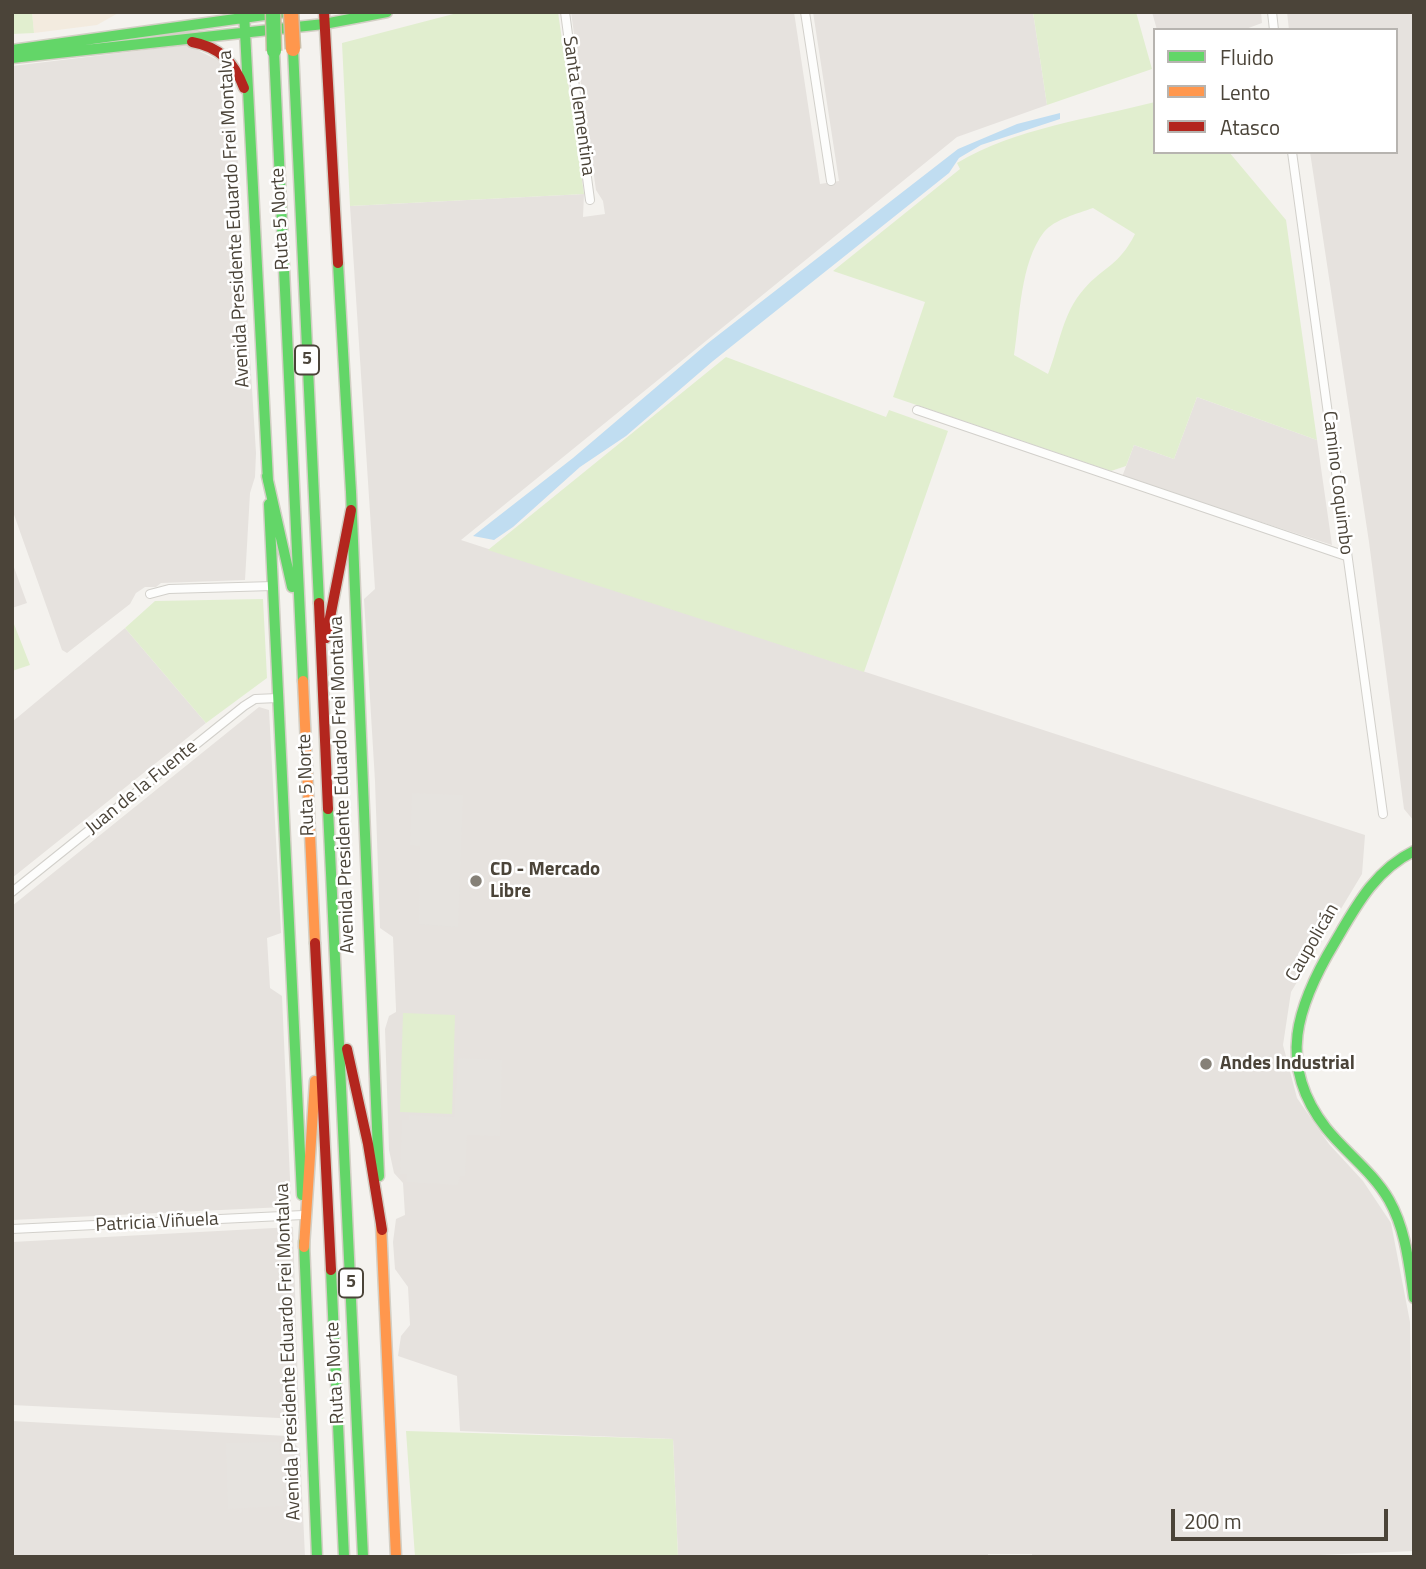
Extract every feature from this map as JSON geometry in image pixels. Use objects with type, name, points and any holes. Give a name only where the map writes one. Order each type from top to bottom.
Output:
[{"type":"main road","name":"Ruta 5 Norte","points":[[273,12],[344,1557]]},
{"type":"main road","name":"Ruta 5 Norte","points":[[289,12],[293,49],[363,1557]]},
{"type":"main road","points":[[12,50],[244,21],[289,12]]},
{"type":"main road","points":[[12,58],[172,41],[244,21],[387,12]]},
{"type":"main road","name":"Avenida Presidente Eduardo Frei Montalva","points":[[324,18],[351,510],[396,1557]]},
{"type":"main road","name":"Avenida Presidente Eduardo Frei Montalva","points":[[244,21],[303,1215],[317,1557]]},
{"type":"main road","points":[[172,41],[201,43],[220,50],[233,62],[248,97]]},
{"type":"main road","points":[[267,476],[300,612]]},
{"type":"main road","points":[[322,670],[351,510]]},
{"type":"main road","name":"Caupolicán","points":[[1414,851],[1397,859],[1375,878],[1313,978],[1299,1015],[1296,1049],[1302,1086],[1318,1117],[1367,1170],[1391,1203],[1403,1237],[1414,1298]]},
{"type":"main road","points":[[339,1010],[365,1124],[382,1230]]},
{"type":"main road","points":[[304,1247],[320,1031]]},
{"type":"street","name":"Santa Clementina","points":[[565,12],[590,200]]},
{"type":"street","points":[[805,12],[831,181]]},
{"type":"street","name":"Camino Coquimbo","points":[[1292,154],[1383,814]]},
{"type":"street","points":[[917,410],[1346,556]]},
{"type":"street","points":[[150,594],[169,589],[273,586]]},
{"type":"street","name":"Juan de la Fuente","points":[[12,892],[244,706],[255,699],[278,698]]},
{"type":"street","name":"Patricia Viñuela","points":[[12,1229],[303,1215]]},
{"type":"shaded area","points":[[32,12],[120,12],[97,25],[34,33]]},
{"type":"shaded area","points":[[571,12],[794,12],[820,184],[839,181],[813,12],[1033,12],[1047,105],[957,137],[461,540],[1365,835],[1362,874],[1291,992],[1283,1045],[1297,1098],[1329,1144],[1363,1181],[1391,1223],[1410,1322],[1414,1551],[1273,1557],[1032,1557],[1032,1554],[988,1554],[988,1557],[678,1557],[673,1439],[460,1431],[457,1376],[398,1356],[401,1336],[410,1325],[408,1287],[395,1269],[393,1242],[396,1219],[405,1215],[403,1183],[394,1173],[389,1150],[385,1029],[389,1016],[396,1012],[396,1009],[393,937],[380,928],[375,781],[364,599],[375,589],[350,206],[584,194],[583,217],[605,214],[603,201],[596,190]]},
{"type":"shaded area","points":[[1152,12],[1261,12],[1262,23],[1248,28],[1156,28]]},
{"type":"shaded area","points":[[1287,12],[1414,12],[1414,821],[1404,809],[1369,542],[1310,154],[1398,154],[1398,28],[1289,28]]},
{"type":"shaded area","points":[[187,45],[232,67],[256,453],[255,477],[250,493],[245,580],[161,583],[156,587],[145,587],[136,593],[130,604],[67,653],[62,650],[12,509],[12,66]]},
{"type":"shaded area","points":[[1197,397],[1317,440],[1332,545],[1122,477],[1134,445],[1174,459]]},
{"type":"shaded area","points":[[12,562],[27,603],[12,608]]},
{"type":"shaded area","points":[[125,628],[206,723],[12,878],[12,722]]},
{"type":"shaded area","points":[[259,707],[269,710],[281,933],[267,938],[270,988],[282,996],[291,1202],[284,1207],[12,1220],[12,906]]},
{"type":"shaded area","points":[[412,793],[463,795],[458,927],[419,924],[420,846],[410,845]]},
{"type":"shaded area","points":[[458,1058],[502,1060],[500,1136],[467,1135],[465,1176],[460,1176],[458,1185],[406,1182],[407,1174],[400,1174],[402,1120],[409,1120],[409,1115],[454,1117]]},
{"type":"shaded area","points":[[293,1227],[299,1419],[12,1405],[12,1242]]},
{"type":"shaded area","points":[[12,1421],[287,1436],[300,1449],[305,1557],[12,1557]]},
{"type":"shaded area","points":[[279,1442],[284,1506],[228,1509],[226,1443]]},
{"type":"green space","points":[[12,12],[32,12],[34,33],[12,34]]},
{"type":"green space","points":[[461,12],[558,12],[584,194],[350,206],[342,43]]},
{"type":"green space","points":[[1033,12],[1136,12],[1152,69],[1047,105]]},
{"type":"green space","points":[[1153,102],[1153,154],[1231,154],[1286,220],[1317,440],[1197,397],[1174,459],[1134,445],[1126,466],[1111,471],[893,397],[925,302],[833,271],[960,169],[957,163],[1004,141]],"holes":[[[1093,208],[1135,234],[1111,265],[1091,281],[1077,299],[1066,319],[1048,374],[1014,355],[1030,259],[1049,227]]]},
{"type":"green space","points":[[726,357],[886,417],[889,410],[948,431],[864,672],[488,550]]},
{"type":"green space","points":[[263,599],[267,678],[206,723],[125,628],[155,601]]},
{"type":"green space","points":[[12,619],[30,665],[12,671]]},
{"type":"green space","points":[[403,1013],[455,1015],[452,1114],[400,1112]]},
{"type":"green space","points":[[406,1431],[673,1439],[678,1557],[415,1557]]},
{"type":"water","points":[[1060,113],[1060,119],[981,145],[959,158],[949,173],[713,361],[626,436],[580,467],[513,527],[494,540],[473,536],[573,458],[708,343],[958,149],[1017,124]]},
{"type":"traffic: fast","points":[[244,12],[268,481]]},
{"type":"traffic: fast","points":[[273,12],[274,51]]},
{"type":"traffic: fast","points":[[12,50],[286,12]]},
{"type":"traffic: fast","points":[[12,58],[324,24],[387,12]]},
{"type":"traffic: fast","points":[[293,49],[319,603]]},
{"type":"traffic: fast","points":[[274,51],[303,681]]},
{"type":"traffic: fast","points":[[338,263],[351,492],[379,1176]]},
{"type":"traffic: fast","points":[[267,476],[292,587]]},
{"type":"traffic: fast","points":[[269,504],[302,1195]]},
{"type":"traffic: fast","points":[[328,809],[363,1557]]},
{"type":"traffic: fast","points":[[1414,851],[1388,868],[1368,890],[1322,965],[1302,1012],[1297,1058],[1301,1081],[1310,1104],[1326,1128],[1383,1190],[1395,1211],[1406,1248],[1414,1298]]},
{"type":"traffic: fast","points":[[304,1242],[317,1557]]},
{"type":"traffic: fast","points":[[331,1270],[344,1557]]},
{"type":"traffic: slow","points":[[291,12],[293,49]]},
{"type":"traffic: slow","points":[[303,681],[315,943]]},
{"type":"traffic: slow","points":[[304,1247],[315,1081]]},
{"type":"traffic: slow","points":[[381,1224],[396,1557]]},
{"type":"traffic: jam","points":[[324,12],[338,263]]},
{"type":"traffic: jam","points":[[192,42],[211,48],[225,57],[244,88]]},
{"type":"traffic: jam","points":[[326,638],[351,510]]},
{"type":"traffic: jam","points":[[319,603],[328,809]]},
{"type":"traffic: jam","points":[[315,943],[331,1270]]},
{"type":"traffic: jam","points":[[347,1049],[368,1144],[382,1230]]},
{"type":"place","name":"CD - Mercado Libre","points":[[476,881]]},
{"type":"place","name":"Andes Industrial","points":[[1206,1064]]}]
